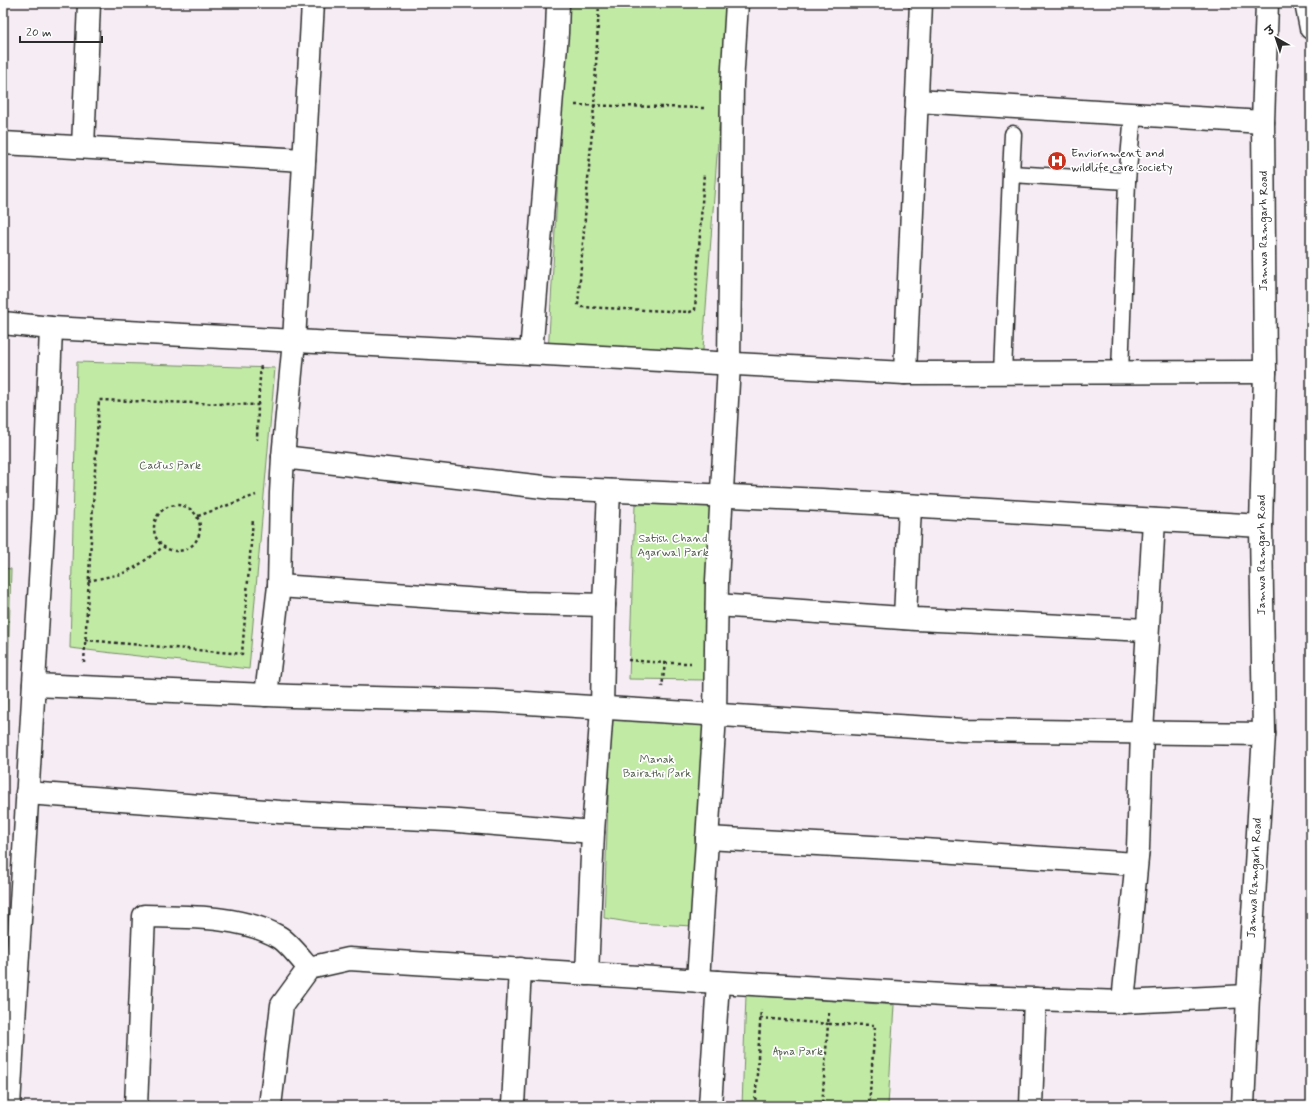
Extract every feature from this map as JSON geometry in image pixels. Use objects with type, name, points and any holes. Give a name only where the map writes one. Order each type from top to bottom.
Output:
[{"type":"street","points":[[82,147],[89,3]]},
{"type":"street","points":[[266,695],[279,586],[280,493],[294,341],[313,3]]},
{"type":"street","points":[[531,353],[557,41],[558,3]]},
{"type":"street","points":[[710,1106],[707,838],[715,715],[717,606],[729,364],[732,84],[737,3]]},
{"type":"street","points":[[905,373],[921,3]]},
{"type":"street","name":"Jamwa Ramgarh Road","points":[[1243,1106],[1248,996],[1264,734],[1261,526],[1265,372],[1263,122],[1267,3]]},
{"type":"street","points":[[1306,3],[1311,28]]},
{"type":"street","points":[[917,101],[1263,122]]},
{"type":"street","points":[[3,143],[304,160]]},
{"type":"street","points":[[3,323],[51,328],[905,373],[1265,372]]},
{"type":"street","points":[[7,1098],[12,871],[27,793],[44,513],[51,328]]},
{"type":"street","points":[[283,457],[552,488],[1261,526]]},
{"type":"street","points":[[587,974],[593,832],[602,708],[604,605],[609,491]]},
{"type":"street","points":[[905,618],[910,506]]},
{"type":"street","points":[[1123,1002],[1136,864],[1147,630],[1154,520]]},
{"type":"street","points":[[279,586],[524,603],[604,605]]},
{"type":"street","points":[[717,606],[905,618],[1147,630]]},
{"type":"street","points":[[34,685],[266,695],[495,701],[962,730],[1264,734]]},
{"type":"street","points":[[27,793],[280,812],[447,820],[593,832]]},
{"type":"street","points":[[707,838],[909,849],[1136,864]]},
{"type":"street","points":[[136,1106],[144,916],[201,918],[249,924],[281,937],[309,968]]},
{"type":"street","points":[[270,1106],[282,1005],[309,968],[349,958],[708,982],[1035,999],[1123,1002],[1248,996]]},
{"type":"street","points":[[513,1106],[520,969]]},
{"type":"street","points":[[1031,1106],[1035,999]]},
{"type":"lane","points":[[1120,373],[1127,181],[1133,114]]},
{"type":"lane","points":[[1003,373],[1013,134]]},
{"type":"lane","points":[[1011,174],[1127,181]]},
{"type":"path","points":[[599,3],[594,106],[578,304],[582,307],[690,312],[695,310],[704,170]]},
{"type":"path","points":[[571,105],[708,108]]},
{"type":"path","points":[[257,443],[263,339]]},
{"type":"path","points":[[254,511],[242,654],[85,640],[99,400],[258,406]]},
{"type":"path","points":[[254,503],[255,488]]},
{"type":"path","points":[[198,516],[255,495]]},
{"type":"path","points":[[171,506],[186,506],[198,516],[201,531],[198,539],[188,550],[173,551],[163,546],[155,537],[154,529],[158,515],[164,509],[171,506]]},
{"type":"path","points":[[88,581],[121,574],[136,567],[163,546]]},
{"type":"path","points":[[625,660],[665,663],[694,663]]},
{"type":"path","points":[[660,711],[665,663]]},
{"type":"path","points":[[755,1106],[763,985]]},
{"type":"path","points":[[822,1106],[831,988]]},
{"type":"path","points":[[760,1018],[828,1024],[875,1025],[869,1106]]},
{"type":"green space","points":[[568,3],[728,3],[702,363],[548,354]]},
{"type":"green space","name":"Cactus Park","points":[[77,362],[275,368],[249,669],[70,648]]},
{"type":"green space","name":"Satish Chand Agarwal Park","points":[[715,502],[706,680],[629,679],[635,505]]},
{"type":"green space","points":[[3,568],[11,569],[3,835]]},
{"type":"green space","name":"Manak Bairathi Park","points":[[611,715],[708,720],[693,926],[634,923],[604,918]]},
{"type":"green space","name":"Apna Park","points":[[746,995],[894,1005],[888,1106],[742,1106]]},
{"type":"place","name":"Enviornment and wildlife care society","points":[[1057,161]]}]
